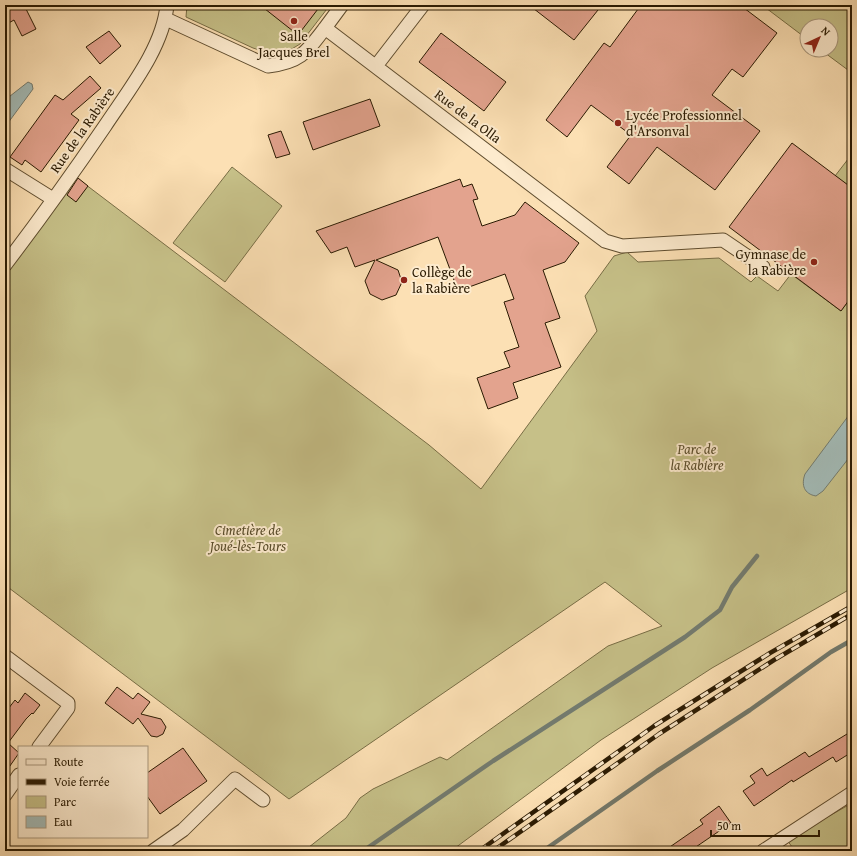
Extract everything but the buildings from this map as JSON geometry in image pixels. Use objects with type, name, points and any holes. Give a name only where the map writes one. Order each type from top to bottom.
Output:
[{"type":"street","name":"Rue de la Rabière","points":[[5,265],[53,199],[142,70],[166,19],[167,5]]},
{"type":"street","points":[[166,19],[268,66],[286,63],[298,58],[308,49],[342,5]]},
{"type":"street","points":[[376,66],[423,5]]},
{"type":"street","name":"Rue de la Olla","points":[[325,28],[605,241],[622,246],[723,240],[763,268]]},
{"type":"street","points":[[5,169],[53,199]]},
{"type":"street","points":[[5,656],[68,703],[68,708],[40,746]]},
{"type":"street","points":[[5,795],[18,776]]},
{"type":"street","points":[[153,851],[183,830],[235,779],[263,800]]},
{"type":"street","points":[[763,851],[852,793]]},
{"type":"green space","points":[[187,5],[330,5],[300,44],[290,50],[272,54],[253,48],[186,17]]},
{"type":"green space","points":[[762,5],[852,5],[852,73],[832,58],[839,58],[839,18],[799,18],[799,33]]},
{"type":"green space","points":[[852,154],[852,189],[835,176]]},
{"type":"green space","points":[[232,167],[282,206],[225,282],[173,243]]},
{"type":"green space","points":[[77,178],[429,445],[481,489],[597,331],[585,296],[614,256],[627,252],[638,262],[719,258],[751,282],[757,276],[778,291],[791,274],[841,311],[852,296],[852,588],[712,668],[601,740],[451,851],[304,851],[346,818],[360,798],[373,789],[440,757],[447,760],[608,646],[662,626],[605,582],[289,799],[5,585],[5,276]]},
{"type":"green space","points":[[852,803],[852,851],[795,851],[787,840]]},
{"type":"water","points":[[28,82],[32,84],[33,89],[5,127],[5,100]]},
{"type":"water","points":[[852,411],[852,454],[823,491],[816,496],[812,495],[804,488],[803,482],[805,474]]},
{"type":"waterway","points":[[363,851],[493,761],[685,637],[720,610],[732,587],[757,556]]},
{"type":"waterway","points":[[543,851],[657,771],[750,710],[831,652],[852,640]]},
{"type":"railway","points":[[479,851],[654,726],[770,653],[852,606]]},
{"type":"railway","points":[[493,851],[659,734],[774,660],[852,614]]},
{"type":"place","name":"Salle Jacques Brel","points":[[294,21]]},
{"type":"place","name":"Lycée Professionnel d'Arsonval","points":[[618,123]]},
{"type":"place","name":"Gymnase de la Rabière","points":[[814,262]]},
{"type":"place","name":"Collège de la Rabière","points":[[404,280]]},
{"type":"park label","name":"Parc de la Rabière","points":[[697,458]]},
{"type":"park label","name":"Cimetière de Joué-lès-Tours","points":[[248,538]]}]
